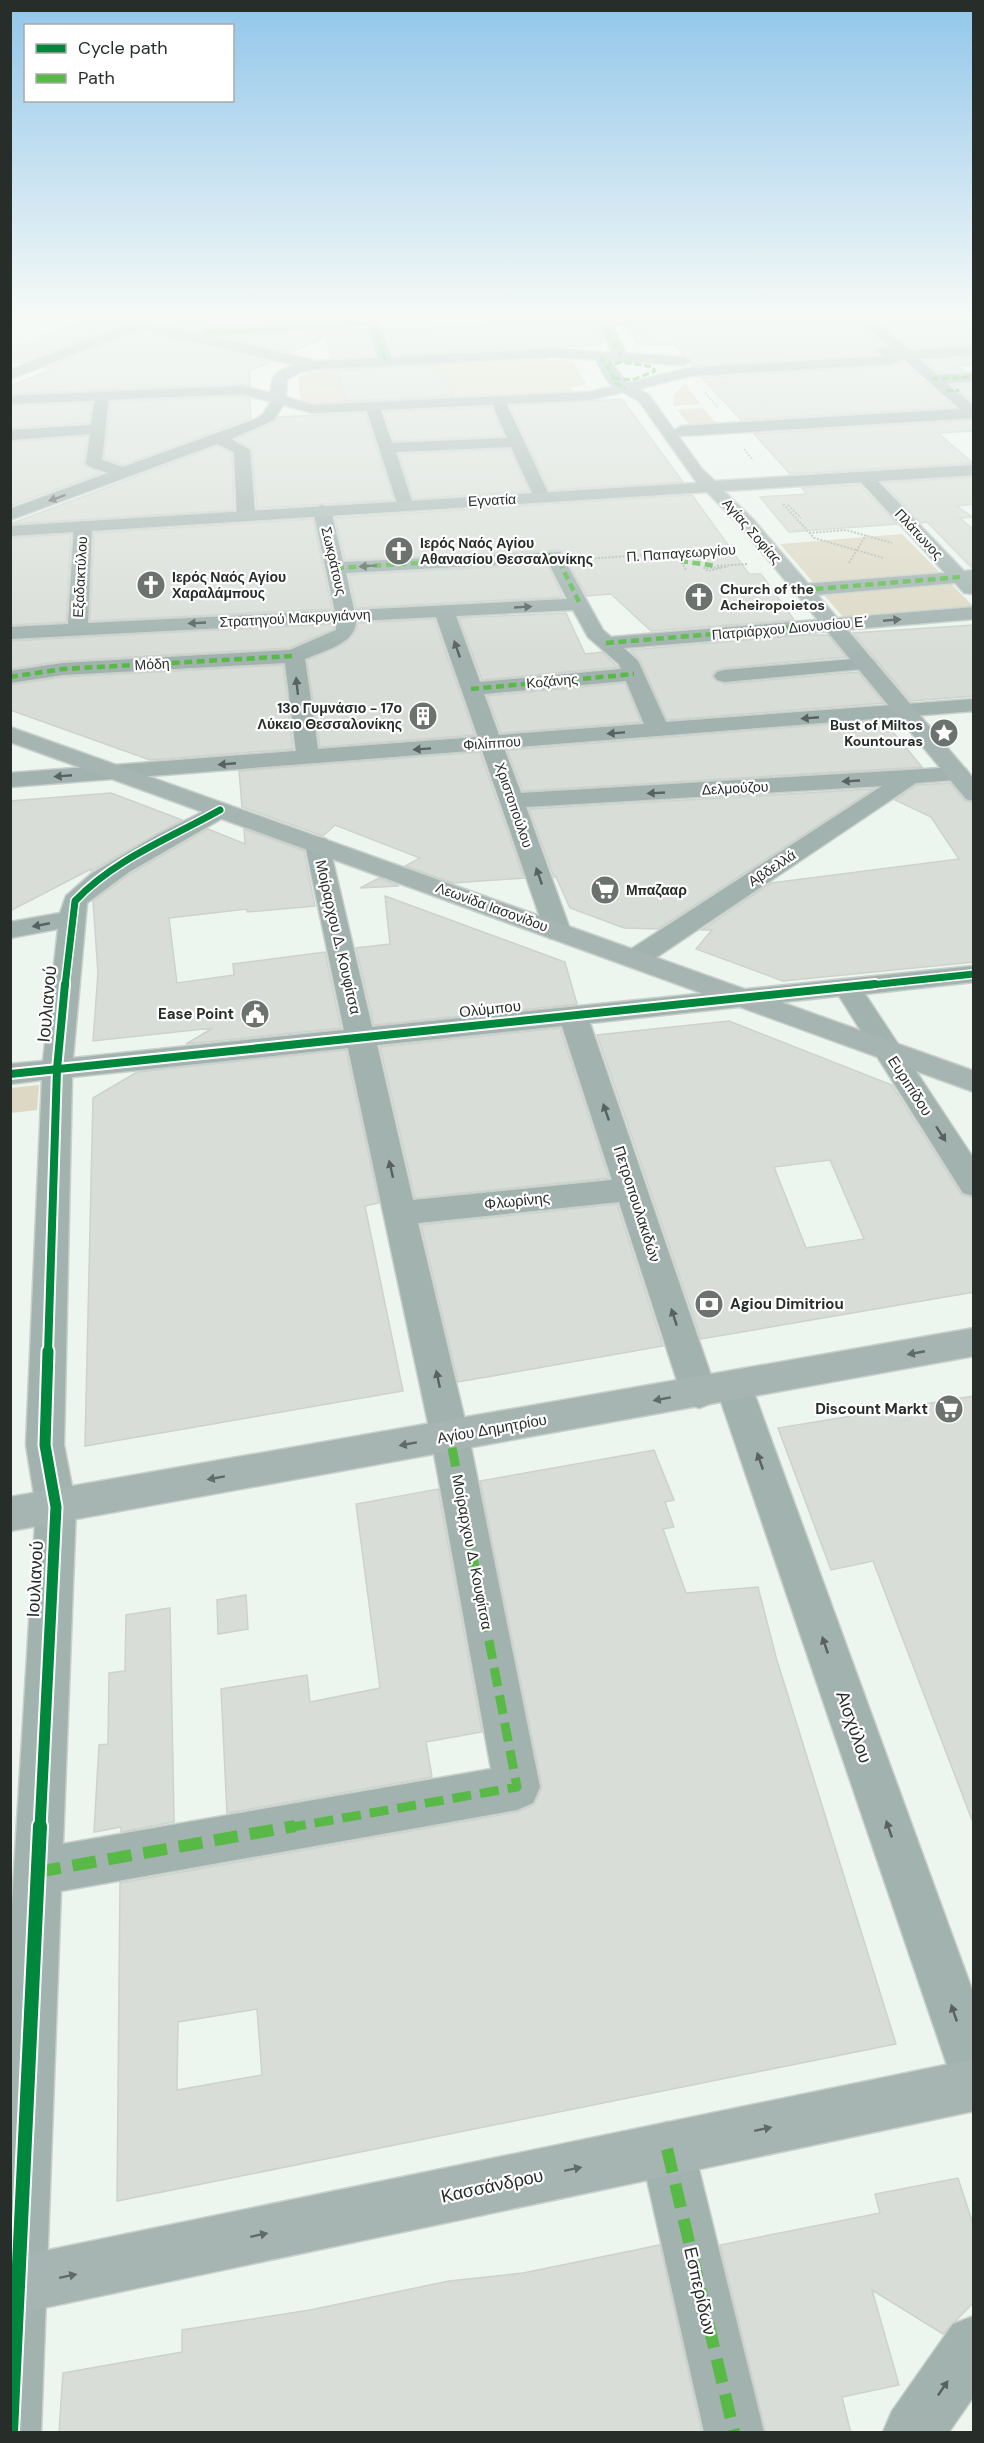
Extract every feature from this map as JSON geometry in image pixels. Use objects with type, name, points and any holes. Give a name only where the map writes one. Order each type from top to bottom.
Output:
[{"type":"main road","name":"Αγίας Σοφίας","points":[[665,429],[681,453],[716,485]]},
{"type":"main road","name":"Αγίας Σοφίας","points":[[681,431],[723,497],[905,711],[960,766],[974,794]]},
{"type":"main road","name":"Εγνατία","points":[[10,531],[974,470]]},
{"type":"main road","name":"Λεωνίδα Ιασονίδου","points":[[11,740],[116,772],[974,1082]]},
{"type":"main road","name":"Αγίου Δημητρίου","points":[[10,1514],[717,1390],[974,1342]]},
{"type":"main road","name":"Κασσάνδρου","points":[[14,2287],[974,2085]]},
{"type":"street","points":[[10,435],[100,429]]},
{"type":"street","points":[[100,429],[94,463],[124,473]]},
{"type":"street","points":[[10,515],[240,429]]},
{"type":"street","points":[[380,429],[405,505]]},
{"type":"street","points":[[510,429],[542,497]]},
{"type":"street","points":[[681,431],[719,429]]},
{"type":"street","points":[[217,438],[242,450],[246,515]]},
{"type":"street","points":[[387,448],[516,442]]},
{"type":"street","name":"Πλάτωνος","points":[[866,477],[967,577],[974,591]]},
{"type":"street","name":"Σωκράτους","points":[[294,656],[343,634],[346,630],[346,616],[322,510]]},
{"type":"street","name":"Εξαδακτύλου","points":[[78,629],[83,526]]},
{"type":"street","points":[[336,568],[556,558],[595,633],[624,655],[658,730]]},
{"type":"street","points":[[803,590],[967,577]]},
{"type":"street","name":"Στρατηγού Μακρυγιάννη","points":[[10,633],[580,604]]},
{"type":"street","name":"Χριστοπούλου","points":[[444,611],[558,932]]},
{"type":"street","name":"Πατριάρχου Διονυσίου Ε΄","points":[[606,643],[974,613]]},
{"type":"street","points":[[294,656],[308,758]]},
{"type":"street","name":"Μόδη","points":[[10,677],[63,669],[294,656]]},
{"type":"street","points":[[724,676],[866,664]]},
{"type":"street","name":"Κοζάνης","points":[[471,689],[634,674]]},
{"type":"street","name":"Φιλίππου","points":[[10,780],[974,705]]},
{"type":"street","name":"Δελμούζου","points":[[513,801],[909,778],[960,766]]},
{"type":"street","name":"Αβδελλά","points":[[635,959],[736,884],[909,778]]},
{"type":"street","name":"Ιουλιανού","points":[[11,2433],[14,2287],[56,1507],[45,1445],[57,1069],[74,902],[84,891],[118,868],[220,810]]},
{"type":"street","name":"Μοίραρχου Δ. Κουφίτσα","points":[[38,1872],[516,1787],[450,1437],[317,844]]},
{"type":"street","points":[[10,930],[72,919]]},
{"type":"street","name":"Ολύμπου","points":[[10,1074],[974,974]]},
{"type":"street","name":"Ευριπίδου","points":[[847,987],[974,1185]]},
{"type":"street","name":"Πετροπουλακιδών","points":[[573,1015],[633,1189],[717,1390]]},
{"type":"street","name":"Φλωρίνης","points":[[401,1213],[633,1189]]},
{"type":"street","name":"Αισχύλου","points":[[717,1390],[974,2068]]},
{"type":"street","name":"Εσπερίδων","points":[[667,2149],[734,2433]]},
{"type":"street","points":[[913,2433],[974,2345]]},
{"type":"path","points":[[740,450],[748,460]]},
{"type":"path","points":[[745,450],[753,460]]},
{"type":"path","points":[[800,518],[781,500],[814,538],[889,560]]},
{"type":"path","points":[[809,533],[846,530],[897,544]]},
{"type":"path","points":[[844,570],[866,535]]},
{"type":"path","points":[[676,553],[686,570]]},
{"type":"path","points":[[717,566],[727,566],[721,568]]},
{"type":"shaded area","points":[[902,534],[973,606],[843,617],[780,544]]},
{"type":"shaded area","points":[[39,1085],[37,1110],[11,1113],[11,1088]]},
{"type":"building","points":[[108,429],[221,429],[123,465],[104,458]]},
{"type":"building","points":[[259,429],[370,429],[394,500],[257,508],[252,450],[236,439]]},
{"type":"building","points":[[390,429],[501,429],[504,436],[394,441]]},
{"type":"building","points":[[521,429],[644,429],[683,482],[549,490]]},
{"type":"building","points":[[832,429],[974,429],[974,431],[938,433],[973,463],[790,474],[754,434]]},
{"type":"building","points":[[87,436],[84,464],[101,473],[10,506],[10,442]]},
{"type":"building","points":[[217,446],[232,453],[234,510],[10,524]]},
{"type":"building","points":[[510,449],[529,491],[413,499],[399,454]]},
{"type":"building","points":[[974,477],[974,504],[957,506],[972,517],[960,518],[974,530],[972,568],[927,522],[921,523],[883,483]]},
{"type":"building","points":[[860,485],[897,524],[789,532],[760,497],[807,494],[802,488]]},
{"type":"building","points":[[692,495],[749,574],[761,574],[794,620],[651,631],[611,594],[587,596],[560,550],[345,560],[335,518]]},
{"type":"building","points":[[313,519],[332,609],[90,621],[94,533]]},
{"type":"building","points":[[71,534],[66,622],[10,625],[10,538]]},
{"type":"building","points":[[547,564],[563,597],[356,608],[349,575]]},
{"type":"building","points":[[566,613],[585,654],[602,652],[618,667],[482,680],[459,618]]},
{"type":"building","points":[[434,619],[475,735],[320,747],[307,660],[346,643],[356,630],[358,623]]},
{"type":"building","points":[[334,624],[334,629],[289,648],[63,661],[10,669],[10,641]]},
{"type":"building","points":[[974,625],[974,696],[911,701],[853,633]]},
{"type":"building","points":[[828,635],[846,657],[724,668],[715,671],[712,677],[724,684],[858,672],[884,703],[667,720],[640,660],[630,650]]},
{"type":"building","points":[[283,665],[293,749],[150,760],[10,710],[10,685],[63,677]]},
{"type":"building","points":[[625,683],[641,722],[501,733],[487,696]]},
{"type":"building","points":[[883,720],[922,767],[523,791],[507,750]]},
{"type":"building","points":[[480,752],[524,878],[453,883],[405,866],[420,858],[335,825],[323,836],[242,807],[239,771]]},
{"type":"building","points":[[950,783],[964,800],[974,803],[974,962],[783,981],[696,949],[712,930],[702,930],[771,883],[959,859],[931,817],[895,800],[917,785]]},
{"type":"building","points":[[874,789],[658,929],[624,928],[570,908],[554,877],[529,809]]},
{"type":"building","points":[[111,793],[182,820],[91,871],[91,869],[10,911],[10,801]]},
{"type":"building","points":[[208,829],[245,844],[244,829],[304,851],[315,906],[247,912],[247,909],[169,918],[177,983],[234,975],[233,964],[325,952],[341,1028],[186,1044],[213,1028],[93,1041],[98,973],[93,901],[130,874]]},
{"type":"building","points":[[379,878],[399,886],[360,888]]},
{"type":"building","points":[[385,896],[565,962],[577,1004],[374,1025],[356,948],[390,944]]},
{"type":"building","points":[[729,1021],[892,1085],[961,1194],[974,1198],[974,1292],[701,1339],[597,1035]],"holes":[[[830,1160],[864,1239],[806,1248],[774,1167]]]},
{"type":"building","points":[[560,1028],[609,1178],[415,1198],[380,1047]]},
{"type":"building","points":[[346,1050],[379,1203],[365,1206],[403,1391],[85,1446],[93,1098],[137,1072]]},
{"type":"building","points":[[617,1204],[663,1346],[458,1382],[421,1225]]},
{"type":"building","points":[[974,1396],[974,1820],[972,1820],[873,1561],[831,1570],[778,1428]]},
{"type":"building","points":[[654,1450],[674,1500],[665,1502],[674,1527],[663,1529],[686,1593],[758,1587],[776,1657],[896,2044],[117,2201],[120,1883],[517,1812],[534,1805],[542,1787],[480,1481]],"holes":[[[257,2009],[262,2075],[177,2090],[178,2022]]]},
{"type":"building","points":[[438,1489],[482,1732],[426,1742],[432,1777],[227,1813],[221,1689],[307,1675],[310,1702],[380,1688],[356,1504]]},
{"type":"building","points":[[246,1595],[248,1629],[218,1634],[217,1600]]},
{"type":"building","points":[[170,1608],[174,1822],[121,1832],[121,1827],[94,1832],[99,1745],[108,1744],[109,1673],[125,1671],[126,1615]]},
{"type":"building","points":[[958,2178],[974,2227],[974,2302],[943,2334],[872,2290],[899,2385],[842,2397],[851,2433],[766,2433],[720,2245],[880,2213],[875,2194]]},
{"type":"building","points":[[660,2245],[702,2433],[59,2433],[63,2373],[182,2352],[182,2330],[310,2310],[449,2281],[523,2273]]},
{"type":"marked path","points":[[336,568],[549,555],[559,561],[580,604]]},
{"type":"marked path","points":[[680,561],[695,561],[717,566]]},
{"type":"marked path","points":[[803,590],[960,577]]},
{"type":"marked path","points":[[606,643],[833,624]]},
{"type":"marked path","points":[[10,677],[63,669],[294,656]]},
{"type":"marked path","points":[[471,689],[634,674]]},
{"type":"marked path","points":[[37,1872],[517,1787],[450,1437]]},
{"type":"marked path","points":[[667,2149],[734,2432]]},
{"type":"cycle path","points":[[11,2432],[56,1507],[45,1445],[57,1069],[73,910],[75,901],[100,879],[220,810]]},
{"type":"cycle path","points":[[10,1074],[974,974]]},
{"type":"place","name":"Ιερός Ναός Αγίου Αθανασίου Θεσσαλονίκης","points":[[399,551]]},
{"type":"place","name":"Ιερός Ναός Αγίου Χαραλάμπους","points":[[151,585]]},
{"type":"place","name":"Church of the Acheiropoietos","points":[[699,597]]},
{"type":"place","name":"13ο Γυμνάσιο - 17ο Λύκειο Θεσσαλονίκης","points":[[423,716]]},
{"type":"place","name":"Bust of Miltos Kountouras","points":[[944,733]]},
{"type":"place","name":"Μπαζααρ","points":[[605,890]]},
{"type":"place","name":"Ease Point","points":[[255,1014]]},
{"type":"place","name":"Agiou Dimitriou","points":[[709,1304]]},
{"type":"place","name":"Discount Markt","points":[[949,1409]]}]
